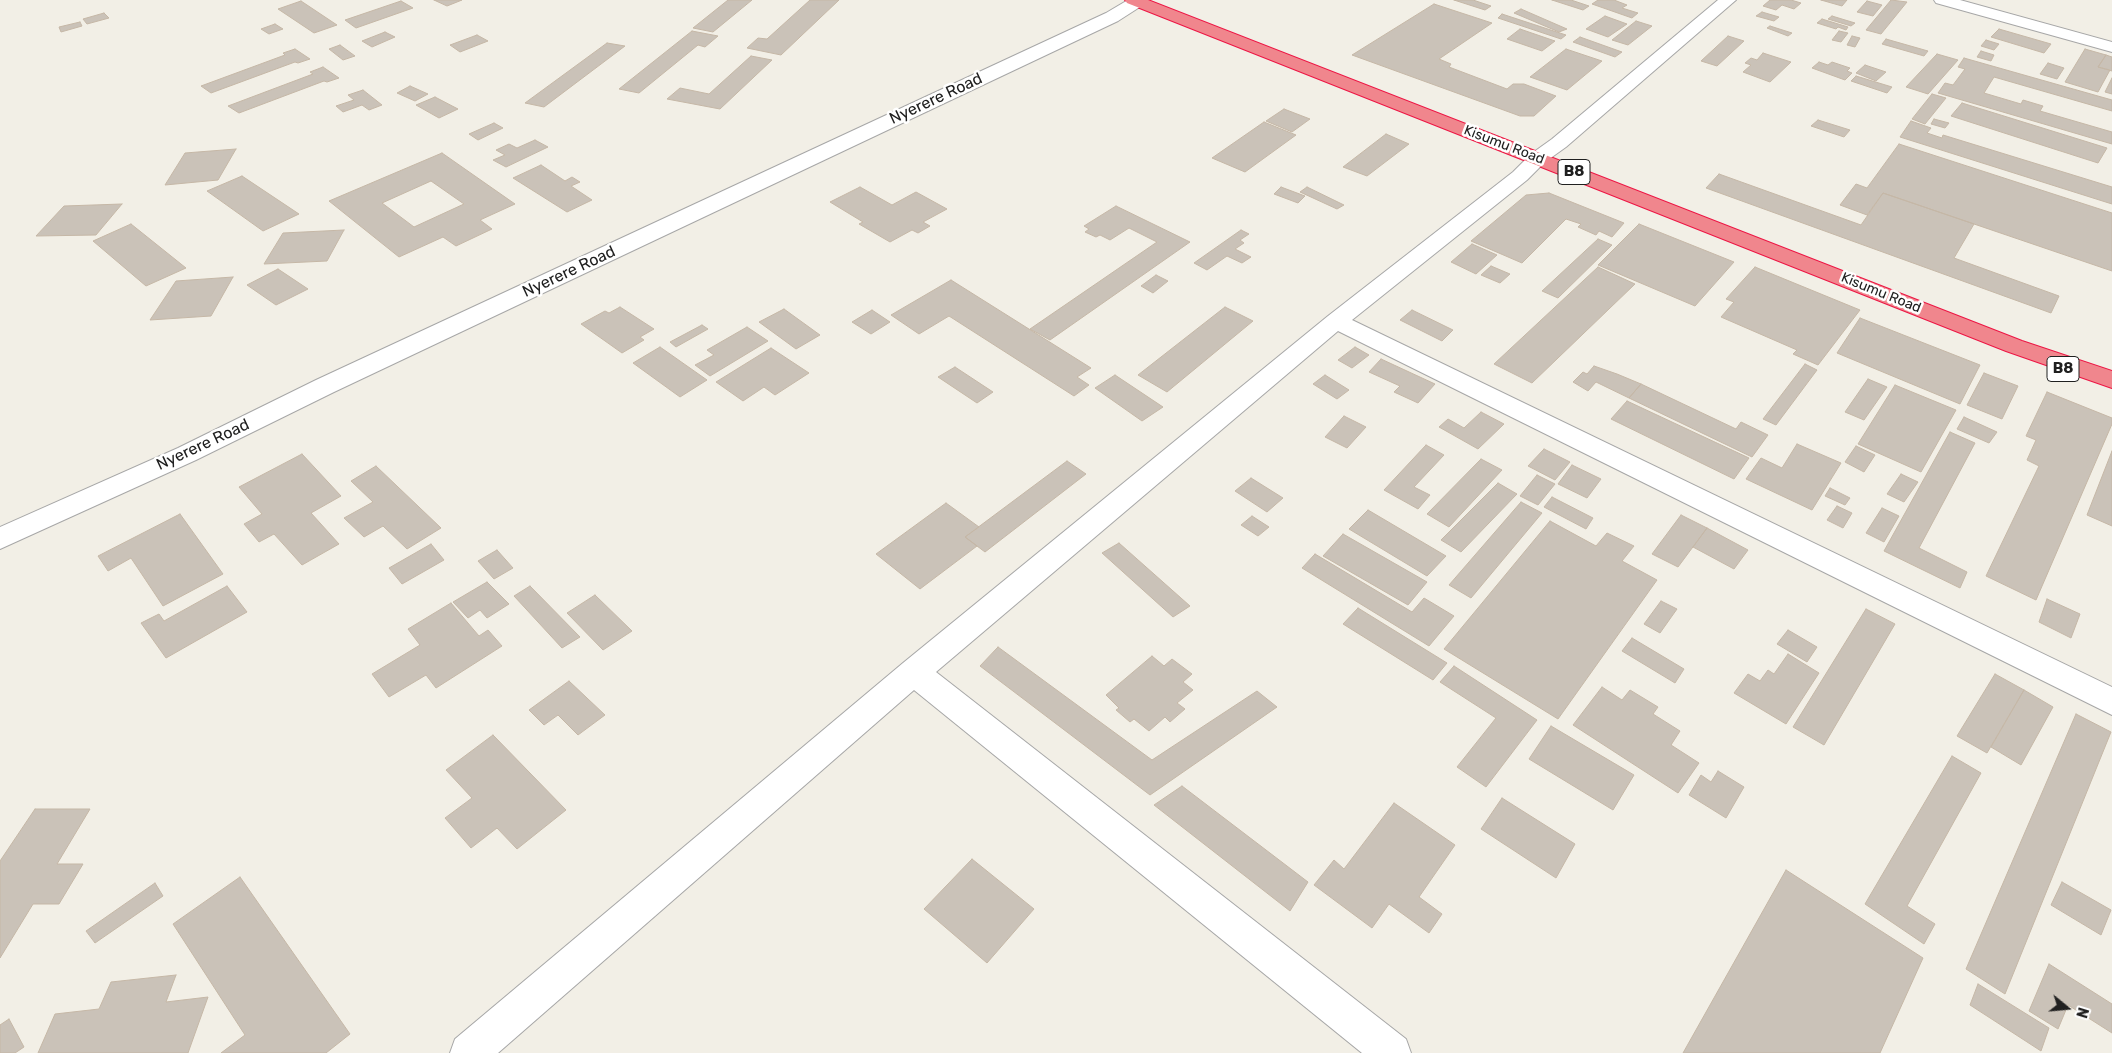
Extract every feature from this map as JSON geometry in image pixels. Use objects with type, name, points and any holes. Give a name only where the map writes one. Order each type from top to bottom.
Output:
[{"type":"highway","name":"Kisumu Road","points":[[1137,1],[2014,346]]},
{"type":"highway","name":"B8","points":[[2014,346],[2112,380]]},
{"type":"highway","name":"B8","points":[[2014,346],[2112,391]]},
{"type":"street","points":[[469,1053],[914,672],[1336,321],[1520,176],[1538,158],[1560,143],[1728,0]]},
{"type":"street","points":[[1942,0],[2112,47]]},
{"type":"street","name":"Nyerere Road","points":[[0,539],[186,454],[325,386],[1112,17],[1137,1]]},
{"type":"street","points":[[1336,321],[2112,702]]},
{"type":"street","points":[[914,672],[1392,1053]]},
{"type":"building","points":[[434,0],[462,0],[447,6]]},
{"type":"building","points":[[728,0],[752,0],[713,32],[693,28]]},
{"type":"building","points":[[810,0],[839,0],[781,55],[747,48],[758,38],[767,39]]},
{"type":"building","points":[[1454,0],[1473,0],[1491,6],[1485,10]]},
{"type":"building","points":[[1552,0],[1571,0],[1589,6],[1583,10]]},
{"type":"building","points":[[1598,0],[1614,0],[1627,5],[1622,8],[1638,13],[1632,18],[1592,4]]},
{"type":"building","points":[[1770,0],[1791,0],[1801,3],[1794,9],[1782,5],[1776,10],[1763,6]]},
{"type":"building","points":[[1821,0],[1847,0],[1842,6]]},
{"type":"building","points":[[1891,0],[1907,2],[1881,34],[1866,30]]},
{"type":"building","points":[[301,1],[337,25],[314,33],[278,9]]},
{"type":"building","points":[[401,1],[413,8],[356,28],[345,20]]},
{"type":"building","points":[[1867,1],[1882,5],[1873,16],[1857,12]]},
{"type":"building","points":[[1434,4],[1492,23],[1439,59],[1451,64],[1449,67],[1507,89],[1513,84],[1524,84],[1556,96],[1534,116],[1520,116],[1352,55]]},
{"type":"building","points":[[1521,9],[1567,29],[1559,32],[1514,13]]},
{"type":"building","points":[[1762,12],[1779,17],[1774,21],[1756,16]]},
{"type":"building","points":[[104,13],[109,18],[87,24],[83,19]]},
{"type":"building","points":[[1502,14],[1566,35],[1561,39],[1498,18]]},
{"type":"building","points":[[1605,16],[1627,24],[1608,37],[1586,29]]},
{"type":"building","points":[[1832,16],[1855,23],[1851,26],[1828,19]]},
{"type":"building","points":[[1822,19],[1848,27],[1846,30],[1838,27],[1836,29],[1817,23]]},
{"type":"building","points":[[1636,21],[1652,26],[1628,45],[1612,40]]},
{"type":"building","points":[[80,22],[82,26],[61,32],[59,27]]},
{"type":"building","points":[[275,24],[283,29],[269,34],[261,29]]},
{"type":"building","points":[[1770,26],[1792,33],[1788,36],[1767,28]]},
{"type":"building","points":[[1520,29],[1555,41],[1542,51],[1507,39]]},
{"type":"building","points":[[1999,29],[2051,44],[2044,53],[1991,37]]},
{"type":"building","points":[[692,31],[718,36],[705,47],[698,45],[639,93],[619,89]]},
{"type":"building","points":[[1839,31],[1848,33],[1841,42],[1832,40]]},
{"type":"building","points":[[385,32],[395,37],[372,47],[362,41]]},
{"type":"building","points":[[477,35],[488,41],[460,52],[450,45]]},
{"type":"building","points":[[1728,36],[1744,41],[1717,66],[1701,61]]},
{"type":"building","points":[[1852,36],[1860,38],[1855,47],[1847,45]]},
{"type":"building","points":[[1580,37],[1622,52],[1615,57],[1573,42]]},
{"type":"building","points":[[1886,39],[1928,51],[1924,56],[1882,44]]},
{"type":"building","points":[[1986,40],[1999,44],[1994,50],[1981,46]]},
{"type":"building","points":[[607,43],[625,46],[544,107],[525,103]]},
{"type":"building","points":[[340,45],[355,56],[343,60],[329,49]]},
{"type":"building","points":[[295,49],[310,59],[298,63],[295,62],[211,93],[201,86],[285,55],[283,53]]},
{"type":"building","points":[[1566,49],[1602,61],[1567,90],[1530,77]]},
{"type":"building","points":[[2085,49],[2106,55],[2098,67],[2110,70],[2098,92],[2065,82]]},
{"type":"building","points":[[1981,51],[1994,55],[1991,61],[1977,57]]},
{"type":"building","points":[[1763,53],[1791,62],[1770,82],[1743,72],[1751,65],[1745,63],[1751,58],[1757,60]]},
{"type":"building","points":[[1937,54],[1958,60],[1928,94],[1906,87]]},
{"type":"building","points":[[2106,55],[2112,57],[2112,71],[2098,67]]},
{"type":"building","points":[[751,56],[772,60],[720,109],[667,99],[680,88],[709,94]]},
{"type":"building","points":[[1964,58],[2112,100],[2112,111],[1994,77],[1984,93],[2021,104],[2023,100],[2043,106],[2040,111],[2112,132],[2112,144],[1938,93],[1945,83],[1953,85],[1965,69],[1958,67]]},
{"type":"building","points":[[1819,62],[1828,65],[1832,62],[1850,68],[1847,71],[1852,73],[1845,80],[1812,68]]},
{"type":"building","points":[[2048,63],[2064,68],[2057,79],[2040,74]]},
{"type":"building","points":[[1865,65],[1886,72],[1876,81],[1856,73]]},
{"type":"building","points":[[323,67],[339,78],[327,82],[324,81],[239,113],[228,106],[313,74],[310,72]]},
{"type":"building","points":[[1856,76],[1892,87],[1887,93],[1851,81]]},
{"type":"building","points":[[2112,78],[2112,94],[2105,92]]},
{"type":"building","points":[[410,86],[428,94],[415,101],[397,93]]},
{"type":"building","points":[[363,90],[382,105],[369,110],[362,105],[343,112],[336,106],[354,100],[348,95]]},
{"type":"building","points":[[1932,94],[1946,98],[1925,124],[1912,119]]},
{"type":"building","points":[[435,97],[458,109],[439,118],[416,105]]},
{"type":"building","points":[[1962,103],[2107,148],[2098,163],[1951,116]]},
{"type":"building","points":[[1284,109],[1310,119],[1292,132],[1266,121]]},
{"type":"building","points":[[1934,119],[1949,123],[1945,128],[1931,124]]},
{"type":"building","points":[[1818,120],[1850,130],[1844,137],[1811,126]]},
{"type":"building","points":[[1911,121],[1931,128],[1927,133],[1942,138],[1943,135],[2112,187],[2112,204],[1900,137]]},
{"type":"building","points":[[1264,122],[1296,135],[1245,172],[1212,158]]},
{"type":"building","points":[[494,123],[503,128],[478,140],[469,134]]},
{"type":"building","points":[[1386,134],[1409,144],[1367,176],[1343,167]]},
{"type":"building","points":[[535,140],[548,147],[506,167],[493,160],[505,155],[496,150],[509,144],[517,148]]},
{"type":"building","points":[[1899,144],[2112,213],[2112,271],[1883,193],[1867,215],[1840,205],[1856,184],[1867,188]]},
{"type":"building","points":[[236,149],[218,180],[165,185],[185,153]]},
{"type":"building","points":[[442,153],[515,204],[480,220],[492,229],[456,246],[443,237],[399,257],[329,201]],"holes":[[[431,181],[464,204],[414,227],[382,203]]]},
{"type":"building","points":[[541,165],[565,181],[572,177],[580,182],[571,186],[592,200],[567,212],[513,178]]},
{"type":"building","points":[[1719,174],[1861,225],[1883,193],[1974,224],[1954,258],[2059,296],[2051,313],[1706,188]]},
{"type":"building","points":[[242,176],[299,214],[263,231],[207,191]]},
{"type":"building","points":[[860,187],[892,205],[916,192],[947,209],[923,222],[930,226],[918,233],[912,230],[890,242],[859,224],[863,222],[830,202]]},
{"type":"building","points":[[1281,187],[1305,196],[1298,203],[1274,194]]},
{"type":"building","points":[[1307,187],[1344,205],[1337,209],[1300,192]]},
{"type":"building","points":[[1549,193],[1624,223],[1612,237],[1599,231],[1596,235],[1578,227],[1581,224],[1566,219],[1522,263],[1471,241],[1526,195]]},
{"type":"building","points":[[122,204],[96,235],[36,236],[64,206]]},
{"type":"building","points":[[1116,206],[1190,242],[1050,340],[1030,329],[1157,242],[1129,228],[1110,240],[1100,235],[1096,237],[1085,232],[1089,229],[1084,226]]},
{"type":"building","points":[[131,224],[186,268],[146,286],[93,241]]},
{"type":"building","points":[[1639,224],[1734,262],[1695,306],[1598,265]]},
{"type":"building","points":[[344,230],[327,261],[264,264],[283,233]]},
{"type":"building","points":[[1241,230],[1249,234],[1240,240],[1244,243],[1235,249],[1251,257],[1242,263],[1227,256],[1207,270],[1194,263]]},
{"type":"building","points":[[1598,239],[1612,245],[1558,298],[1542,291]]},
{"type":"building","points":[[1472,244],[1497,255],[1476,274],[1451,262]]},
{"type":"building","points":[[1491,266],[1510,274],[1500,283],[1481,275]]},
{"type":"building","points":[[1598,267],[1635,284],[1532,383],[1494,364]]},
{"type":"building","points":[[1755,267],[1860,310],[1818,365],[1793,354],[1797,350],[1721,317],[1734,302],[1726,299]]},
{"type":"building","points":[[278,269],[308,289],[276,305],[247,285]]},
{"type":"building","points":[[1156,275],[1168,281],[1153,293],[1141,286]]},
{"type":"building","points":[[233,277],[211,316],[150,320],[176,281]]},
{"type":"building","points":[[951,280],[1091,368],[1077,377],[1089,385],[1074,396],[949,316],[919,334],[891,315]]},
{"type":"building","points":[[620,307],[654,329],[640,337],[644,340],[622,353],[581,324],[605,311],[609,313]]},
{"type":"building","points":[[1225,307],[1253,321],[1167,392],[1138,375]]},
{"type":"building","points":[[784,309],[820,335],[796,349],[759,322]]},
{"type":"building","points":[[872,310],[890,322],[871,334],[852,322]]},
{"type":"building","points":[[1412,310],[1453,330],[1442,341],[1400,320]]},
{"type":"building","points":[[1860,318],[1980,365],[1960,404],[1837,353]]},
{"type":"building","points":[[702,325],[708,329],[676,347],[670,342]]},
{"type":"building","points":[[747,327],[768,341],[710,376],[695,365],[714,355],[707,350]]},
{"type":"building","points":[[660,347],[707,380],[680,397],[633,363]]},
{"type":"building","points":[[1355,347],[1369,355],[1352,368],[1338,360]]},
{"type":"building","points":[[771,348],[809,373],[775,395],[764,387],[743,401],[716,382]]},
{"type":"building","points":[[1381,359],[1435,384],[1418,403],[1394,392],[1400,386],[1369,372]]},
{"type":"building","points":[[1805,364],[1817,370],[1776,425],[1763,419]]},
{"type":"building","points":[[1594,366],[1641,384],[1629,398],[1596,382],[1588,391],[1573,382],[1583,372],[1587,374]]},
{"type":"building","points":[[955,367],[993,392],[977,403],[938,377]]},
{"type":"building","points":[[1984,373],[2018,386],[2002,419],[1967,405]]},
{"type":"building","points":[[1115,375],[1163,407],[1142,421],[1095,388]]},
{"type":"building","points":[[1325,375],[1349,390],[1337,399],[1313,384]]},
{"type":"building","points":[[1868,379],[1887,387],[1864,420],[1845,412]]},
{"type":"building","points":[[1641,384],[1736,429],[1741,422],[1768,435],[1752,457],[1629,398]]},
{"type":"building","points":[[1895,385],[1956,410],[1921,472],[1858,444]]},
{"type":"building","points":[[2047,392],[2112,418],[2112,424],[2036,600],[1986,576],[2039,466],[2027,460],[2036,440],[2026,436]]},
{"type":"building","points":[[1627,401],[1749,458],[1734,479],[1611,419]]},
{"type":"building","points":[[1481,412],[1504,424],[1478,449],[1439,427],[1448,419],[1464,428]]},
{"type":"building","points":[[1344,416],[1366,427],[1347,448],[1325,437]]},
{"type":"building","points":[[1964,417],[1997,432],[1989,443],[1957,429]]},
{"type":"building","points":[[1950,432],[1975,443],[1919,548],[1967,572],[1960,588],[1884,551]]},
{"type":"building","points":[[1797,444],[1841,463],[1812,510],[1746,479],[1761,458],[1782,468]]},
{"type":"building","points":[[1426,445],[1444,455],[1414,487],[1430,495],[1418,509],[1384,490]]},
{"type":"building","points":[[1856,446],[1875,455],[1864,472],[1845,462]]},
{"type":"building","points":[[1544,449],[1570,462],[1555,480],[1528,466]]},
{"type":"building","points":[[2112,451],[2112,526],[2087,515]]},
{"type":"building","points":[[302,454],[341,496],[311,513],[339,544],[302,565],[274,534],[259,542],[244,524],[262,514],[239,487]]},
{"type":"building","points":[[1481,459],[1502,470],[1449,527],[1427,514]]},
{"type":"building","points":[[1067,461],[1086,474],[985,552],[965,537]]},
{"type":"building","points":[[1572,465],[1601,479],[1587,498],[1558,484]]},
{"type":"building","points":[[376,466],[441,528],[407,549],[383,526],[364,537],[344,518],[373,502],[351,481]]},
{"type":"building","points":[[1901,474],[1918,482],[1904,502],[1887,494]]},
{"type":"building","points":[[1537,475],[1555,484],[1538,505],[1520,496]]},
{"type":"building","points":[[1251,478],[1283,498],[1267,512],[1235,491]]},
{"type":"building","points":[[1498,483],[1517,494],[1461,552],[1441,540]]},
{"type":"building","points":[[1830,488],[1850,498],[1845,505],[1825,496]]},
{"type":"building","points":[[1552,497],[1593,518],[1586,529],[1544,507]]},
{"type":"building","points":[[1521,502],[1542,513],[1471,598],[1449,585]]},
{"type":"building","points":[[946,503],[979,527],[965,537],[977,546],[920,589],[876,554]]},
{"type":"building","points":[[1837,506],[1852,513],[1843,528],[1827,520]]},
{"type":"building","points":[[1882,508],[1899,516],[1884,542],[1866,533]]},
{"type":"building","points":[[1368,510],[1446,556],[1427,576],[1349,529]]},
{"type":"building","points":[[180,514],[223,574],[163,606],[131,558],[108,571],[98,556]]},
{"type":"building","points":[[1681,515],[1707,528],[1678,567],[1652,554]]},
{"type":"building","points":[[1252,516],[1269,527],[1258,536],[1241,525]]},
{"type":"building","points":[[1550,521],[1596,546],[1607,533],[1634,546],[1622,561],[1657,580],[1558,719],[1444,649]]},
{"type":"building","points":[[1707,528],[1748,550],[1734,569],[1693,547]]},
{"type":"building","points":[[1343,534],[1427,582],[1408,605],[1323,556]]},
{"type":"building","points":[[1119,543],[1190,606],[1173,617],[1102,553]]},
{"type":"building","points":[[431,544],[444,560],[402,584],[389,568]]},
{"type":"building","points":[[497,550],[513,568],[494,579],[478,561]]},
{"type":"building","points":[[1315,554],[1412,612],[1424,598],[1454,616],[1429,646],[1302,568]]},
{"type":"building","points":[[487,582],[509,604],[487,618],[480,610],[468,618],[453,602]]},
{"type":"building","points":[[227,586],[247,612],[166,658],[141,623],[159,614],[164,621]]},
{"type":"building","points":[[530,586],[580,637],[562,648],[514,596]]},
{"type":"building","points":[[595,595],[632,631],[603,650],[567,613]]},
{"type":"building","points":[[2047,599],[2080,614],[2071,638],[2039,622]]},
{"type":"building","points":[[1661,601],[1677,609],[1660,633],[1644,624]]},
{"type":"building","points":[[451,603],[479,636],[488,630],[502,646],[436,688],[426,675],[389,697],[372,674],[420,645],[408,629]]},
{"type":"building","points":[[1358,608],[1447,663],[1433,680],[1343,624]]},
{"type":"building","points":[[1866,609],[1895,624],[1824,745],[1793,727]]},
{"type":"building","points":[[1788,630],[1817,647],[1807,662],[1777,644]]},
{"type":"building","points":[[1632,638],[1684,669],[1675,683],[1622,651]]},
{"type":"building","points":[[998,647],[1152,760],[1257,691],[1277,707],[1150,795],[980,666]]},
{"type":"building","points":[[1788,654],[1819,673],[1786,724],[1734,693],[1748,674],[1760,681],[1768,670],[1774,674]]},
{"type":"building","points":[[1152,656],[1164,666],[1172,659],[1192,674],[1183,682],[1193,690],[1177,703],[1185,709],[1170,722],[1165,717],[1149,731],[1134,719],[1130,722],[1116,710],[1119,708],[1106,695]]},
{"type":"building","points":[[1454,666],[1537,720],[1486,787],[1457,767],[1496,718],[1440,682]]},
{"type":"building","points":[[1995,674],[2024,690],[1987,753],[1957,736]]},
{"type":"building","points":[[569,681],[605,715],[578,735],[558,715],[544,725],[529,710]]},
{"type":"building","points":[[1602,687],[1622,700],[1630,690],[1658,707],[1653,714],[1680,731],[1671,745],[1699,763],[1678,793],[1573,725]]},
{"type":"building","points":[[2024,690],[2053,707],[2021,765],[1991,747]]},
{"type":"building","points":[[2076,714],[2111,732],[2005,994],[1966,969]]},
{"type":"building","points":[[1551,726],[1634,775],[1613,810],[1529,759]]},
{"type":"building","points":[[493,735],[566,810],[517,849],[497,828],[471,848],[445,818],[472,798],[446,770]]},
{"type":"building","points":[[1952,756],[1981,773],[1907,906],[1935,924],[1924,944],[1865,904]]},
{"type":"building","points":[[1718,771],[1744,787],[1726,818],[1689,795],[1701,775],[1711,782]]},
{"type":"building","points":[[1182,786],[1308,882],[1290,911],[1154,805]]},
{"type":"building","points":[[1502,798],[1575,844],[1556,878],[1481,829]]},
{"type":"building","points":[[1394,803],[1455,845],[1419,897],[1442,914],[1429,933],[1389,904],[1372,928],[1314,885],[1334,860],[1344,869]]},
{"type":"building","points":[[35,809],[90,809],[57,864],[83,864],[59,904],[33,904],[0,958],[0,861]]},
{"type":"building","points":[[972,859],[1034,909],[987,963],[924,909]]},
{"type":"building","points":[[1786,870],[1923,958],[1880,1053],[1683,1053]]},
{"type":"building","points":[[240,877],[350,1034],[326,1053],[221,1053],[245,1035],[173,924]]},
{"type":"building","points":[[2062,882],[2111,910],[2101,935],[2051,905]]},
{"type":"building","points":[[155,883],[163,896],[95,943],[86,931]]},
{"type":"building","points":[[2049,964],[2112,1004],[2112,1033],[2068,1005],[2058,1029],[2029,1011]]},
{"type":"building","points":[[176,975],[166,1002],[208,997],[188,1053],[38,1053],[55,1014],[99,1009],[111,982]]},
{"type":"building","points":[[1978,984],[2049,1028],[2041,1051],[1970,1005]]},
{"type":"building","points":[[9,1019],[24,1047],[15,1053],[0,1053],[0,1025]]}]
